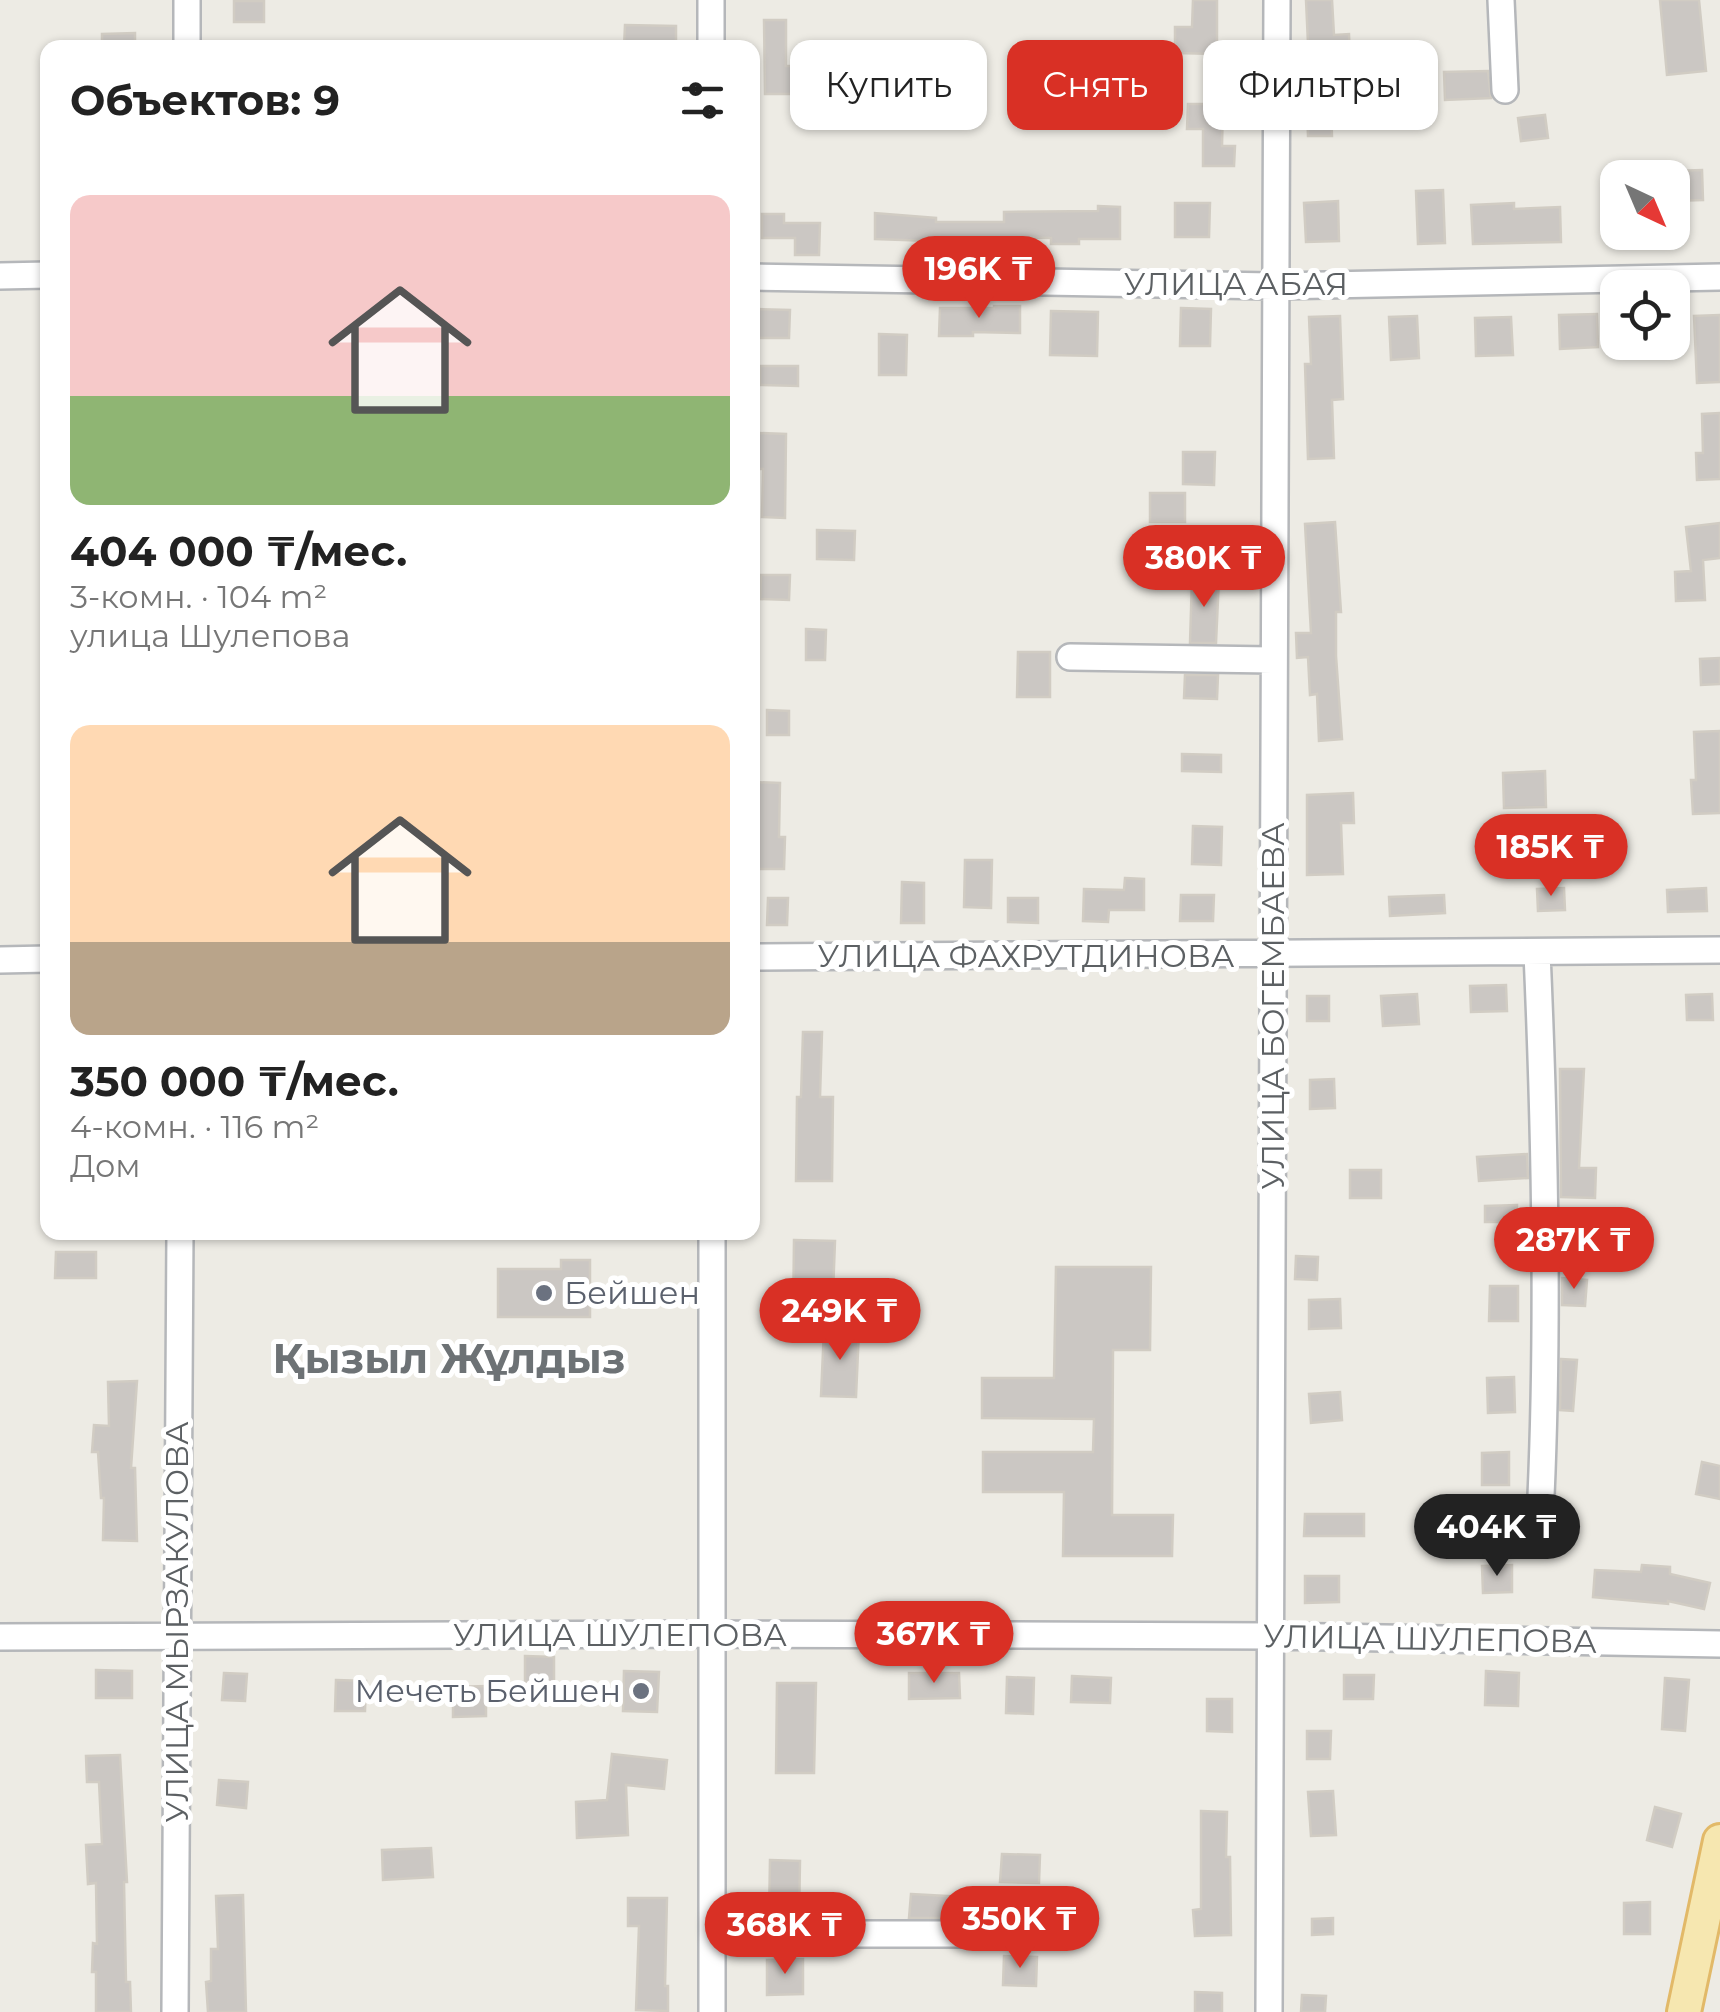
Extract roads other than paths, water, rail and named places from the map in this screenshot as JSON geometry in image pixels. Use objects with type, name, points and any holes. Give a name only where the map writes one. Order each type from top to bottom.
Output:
[{"type":"main road","points":[[1684,2012],[1720,1841]]},
{"type":"street","points":[[187,0],[187,40]]},
{"type":"street","points":[[711,0],[711,40]]},
{"type":"street","name":"УЛИЦА БОГЕМБАЕВА","points":[[1269,2012],[1277,0]]},
{"type":"street","points":[[1501,0],[1505,90]]},
{"type":"street","points":[[0,276],[40,275]]},
{"type":"street","name":"УЛИЦА АБАЯ","points":[[760,277],[1276,286],[1720,277]]},
{"type":"street","points":[[1070,658],[1274,660]]},
{"type":"street","name":"УЛИЦА ФАХРУТДИНОВА","points":[[760,957],[1720,950]]},
{"type":"street","points":[[1537,953],[1546,1173],[1541,1496]]},
{"type":"street","points":[[0,960],[40,959]]},
{"type":"street","name":"УЛИЦА МЫРЗАКУЛОВА","points":[[175,2012],[180,1240]]},
{"type":"street","points":[[712,1240],[712,2012]]},
{"type":"street","name":"УЛИЦА ШУЛЕПОВА","points":[[0,1637],[1271,1636],[1720,1644]]},
{"type":"street","points":[[712,1934],[978,1934]]},
{"type":"place","name":"Бейшен","points":[[544,1293]]},
{"type":"place","name":"Мечеть Бейшен","points":[[641,1691]]},
{"type":"district","name":"Қызыл Жұлдыз","points":[[449,1358]]}]
